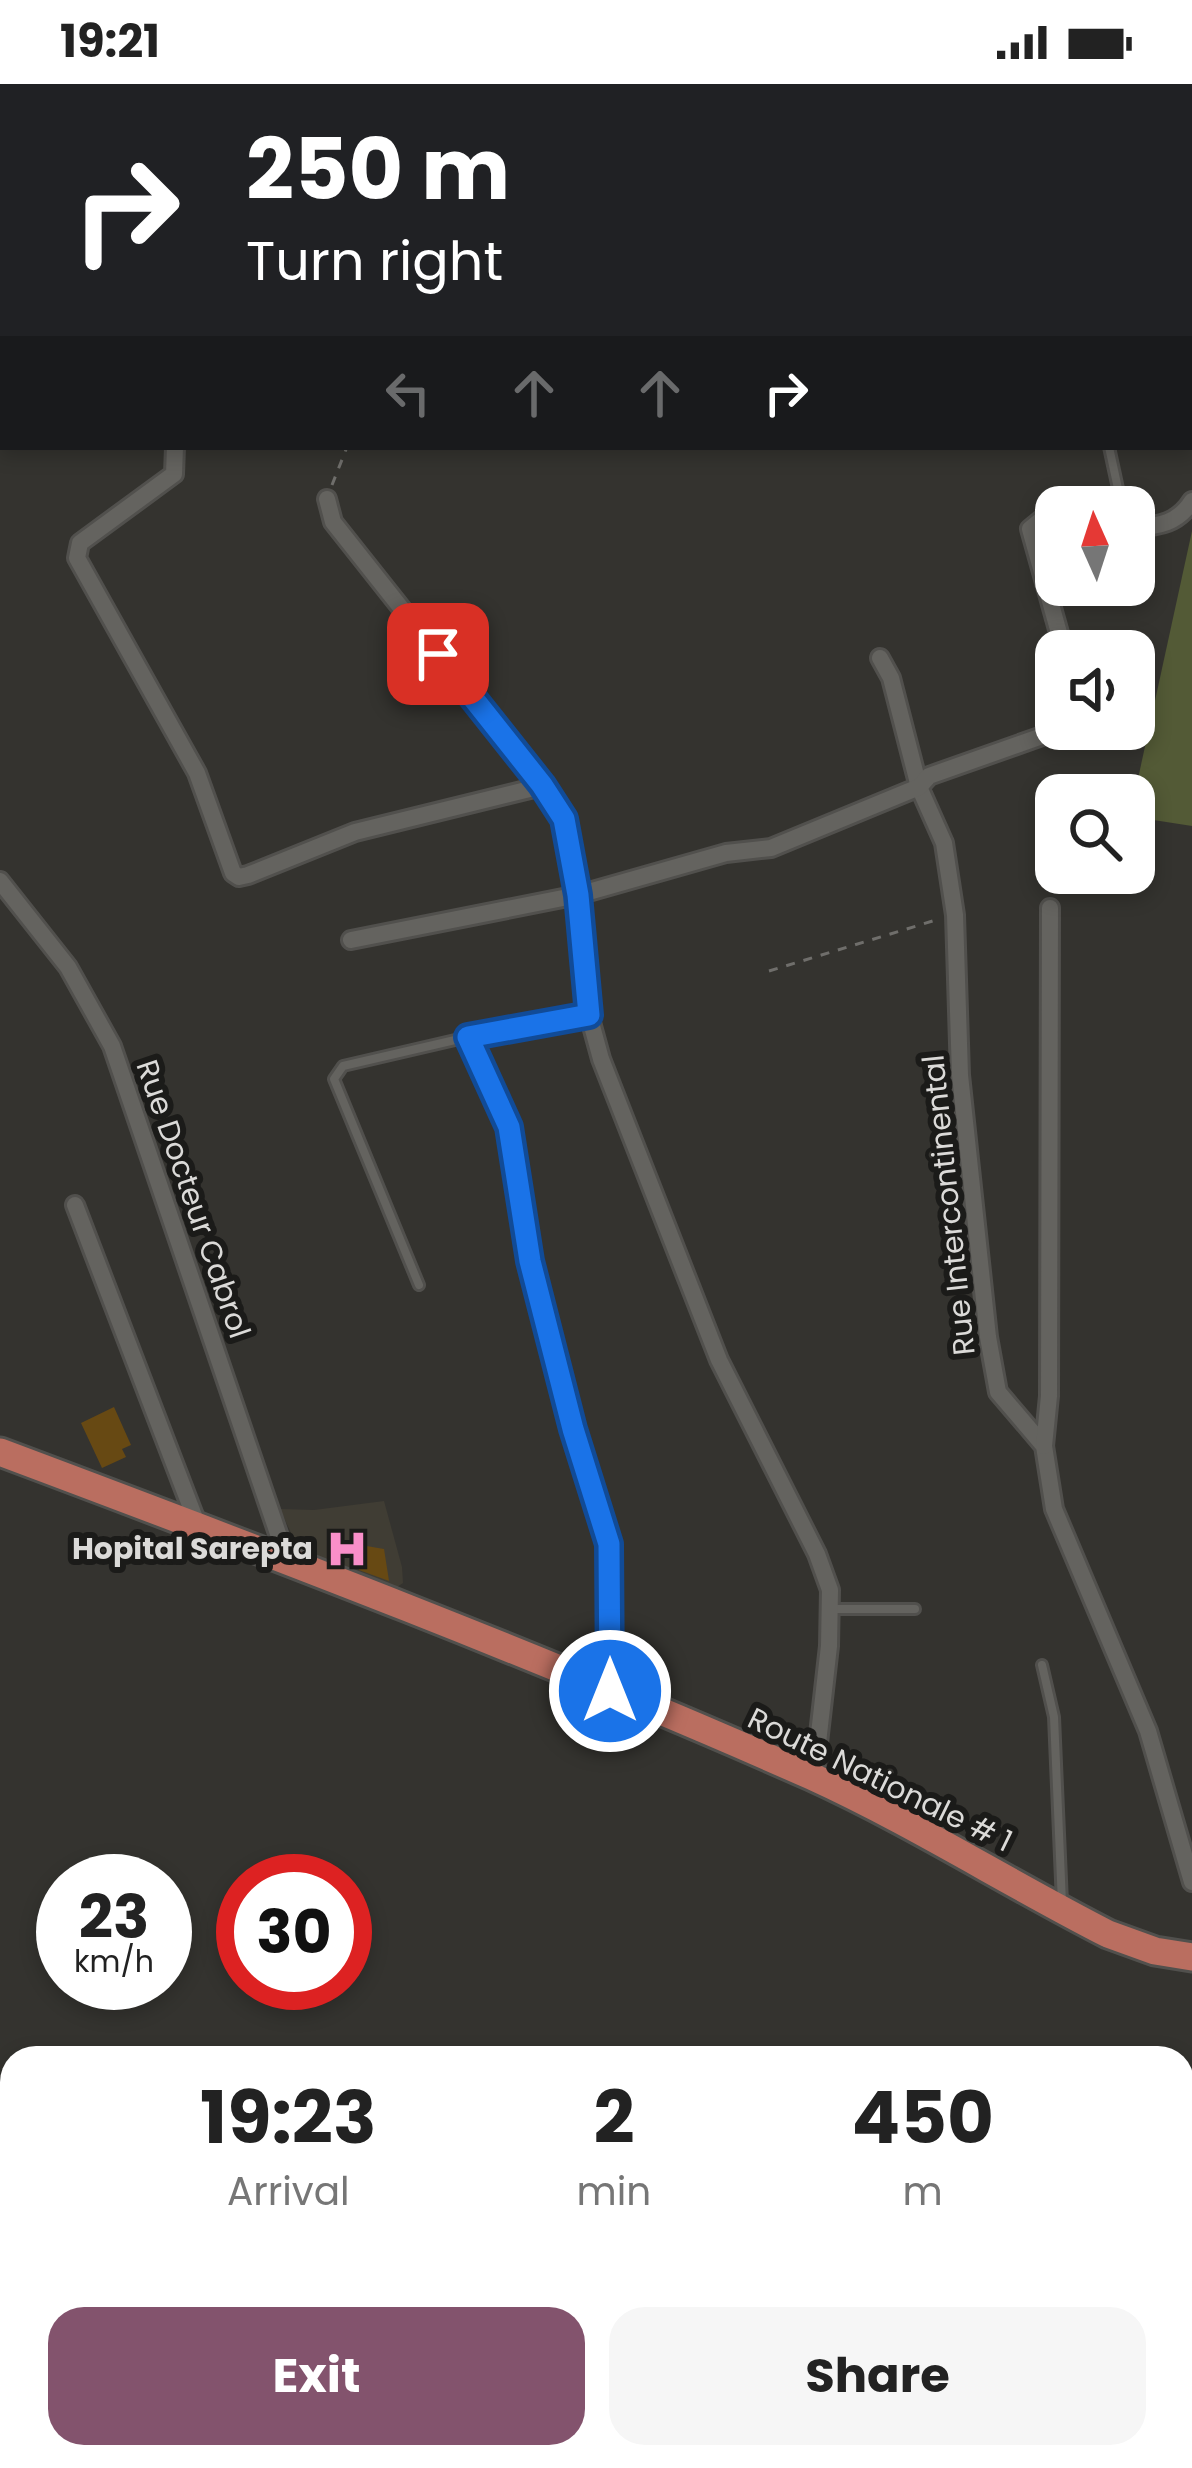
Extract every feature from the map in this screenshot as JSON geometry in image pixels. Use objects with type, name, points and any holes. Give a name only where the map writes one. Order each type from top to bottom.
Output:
[{"type":"main road","name":"Route Nationale # 1","points":[[0,1453],[287,1560],[610,1691],[814,1778],[1108,1934],[1155,1951],[1192,1957]]},
{"type":"street","points":[[175,450],[174,473],[80,543],[77,557],[197,773],[233,873],[248,875],[355,832],[542,785]]},
{"type":"street","points":[[327,499],[333,522],[564,819],[578,895],[589,1015],[601,1059],[718,1360],[817,1554],[830,1590],[832,1610],[814,1778]]},
{"type":"street","points":[[1155,526],[1182,517],[1192,501]]},
{"type":"street","name":"Rue Intercontinental","points":[[880,658],[891,678],[944,843],[955,915],[960,1075],[998,1392],[1044,1446]]},
{"type":"street","points":[[351,940],[578,895],[726,853],[771,848],[1035,739]]},
{"type":"street","name":"Rue Docteur Cabrol","points":[[0,881],[68,967],[112,1046],[287,1560]]},
{"type":"street","points":[[1050,908],[1049,1396],[1044,1446],[1054,1509],[1148,1731],[1192,1882]]},
{"type":"street","points":[[468,1037],[509,1127],[530,1261],[573,1429],[609,1544],[610,1691]]},
{"type":"street","points":[[75,1205],[198,1526]]},
{"type":"lane","points":[[1110,450],[1117,486]]},
{"type":"lane","points":[[418,1285],[334,1078],[343,1066],[589,1015]]},
{"type":"lane","points":[[832,1610],[915,1609]]},
{"type":"lane","points":[[1042,1665],[1054,1717],[1062,1910]]},
{"type":"path","points":[[327,499],[346,450]]},
{"type":"path","points":[[769,971],[955,915]]},
{"type":"shaded area","name":"Hopital Sarepta","points":[[384,1501],[402,1567],[403,1583],[397,1587],[302,1557],[280,1509],[314,1510]]},
{"type":"green space","points":[[1192,531],[1192,826],[1155,820],[1155,774],[1139,774],[1144,750],[1155,750],[1155,701]]},
{"type":"building","points":[[114,1407],[131,1445],[122,1449],[126,1457],[102,1468],[81,1423]]},
{"type":"building","points":[[355,1544],[384,1549],[389,1581],[359,1570]]},
{"type":"place","name":"Hopital Sarepta","points":[[347,1549]]},
{"type":"route","points":[[438,654],[564,819],[578,895],[589,1015],[468,1037],[509,1127],[530,1261],[573,1429],[609,1544],[610,1691]]}]
